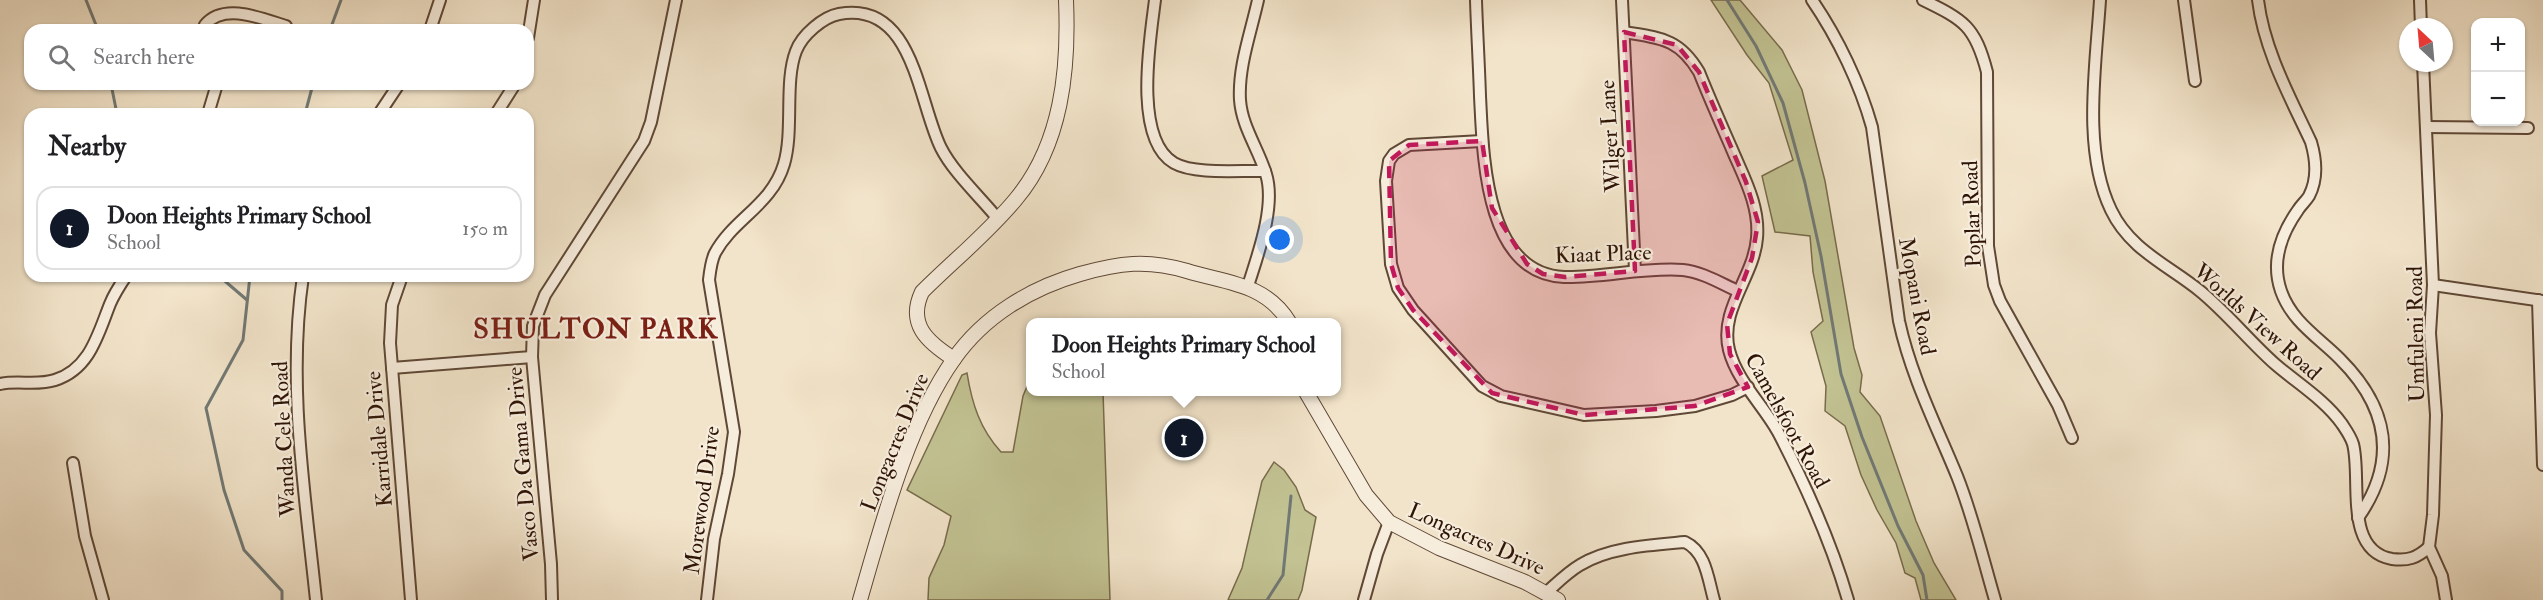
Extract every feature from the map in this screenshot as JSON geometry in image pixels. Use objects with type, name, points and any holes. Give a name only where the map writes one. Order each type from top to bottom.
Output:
[{"type":"street","points":[[432,24],[440,0]]},
{"type":"street","points":[[530,24],[534,0]]},
{"type":"street","name":"Vasco Da Gama Drive","points":[[552,600],[551,564],[532,357],[533,326],[545,295],[644,141],[651,122],[676,0]]},
{"type":"street","points":[[954,359],[927,338],[916,318],[916,305],[922,292],[998,219],[1033,176],[1054,129],[1066,64],[1066,0]]},
{"type":"street","points":[[1155,0],[1147,101],[1149,122],[1162,152],[1174,163],[1192,168],[1266,171]]},
{"type":"street","points":[[1248,286],[1270,196],[1266,171],[1242,116],[1240,90],[1258,0]]},
{"type":"street","name":"Kiaat Place","points":[[1476,0],[1482,141],[1492,208],[1506,236],[1527,264],[1543,274],[1565,277],[1635,271],[1683,270],[1703,274],[1738,291]]},
{"type":"street","name":"Wilger Lane","points":[[1622,0],[1635,271]]},
{"type":"street","name":"Mopani Road","points":[[1812,0],[1841,51],[1866,106],[1872,128],[1899,321],[1905,348],[1916,381],[1961,488],[1995,600]]},
{"type":"street","name":"Poplar Road","points":[[1923,0],[1954,15],[1972,32],[1980,45],[1987,72],[1988,246],[1994,285],[2001,302],[2058,405],[2072,438]]},
{"type":"street","name":"Worlds View Road","points":[[2100,0],[2095,64],[2094,148],[2099,176],[2118,225],[2142,252],[2200,292],[2273,362],[2336,415],[2348,432],[2353,445],[2358,519],[2364,537],[2371,548],[2385,558],[2404,561],[2418,557],[2429,547]]},
{"type":"street","points":[[2184,0],[2195,81]]},
{"type":"street","points":[[2258,0],[2260,17],[2269,47],[2316,158],[2314,179],[2309,195],[2280,240],[2278,281],[2285,301],[2297,320],[2340,359],[2366,393],[2381,427],[2384,440],[2384,456],[2379,482],[2358,519]]},
{"type":"street","points":[[2420,0],[2421,18]]},
{"type":"street","name":"Morewood Drive","points":[[707,600],[714,539],[728,474],[734,432],[709,280],[711,267],[715,254],[725,240],[769,195],[778,180],[788,147],[796,50],[807,34],[821,22],[837,14],[856,12],[887,24],[899,37],[908,54],[942,149],[998,219]]},
{"type":"street","points":[[206,24],[228,14],[243,14],[279,24]]},
{"type":"street","name":"Camelsfoot Road","points":[[1624,32],[1666,39],[1689,56],[1699,72],[1746,182],[1758,222],[1757,240],[1727,324],[1727,340],[1734,363],[1777,432],[1828,536],[1848,600]]},
{"type":"street","name":"Umfuleni Road","points":[[2424,72],[2433,285],[2430,333],[2436,415],[2436,454],[2429,547],[2442,576],[2446,600]]},
{"type":"street","points":[[210,108],[215,90]]},
{"type":"street","points":[[383,108],[395,90]]},
{"type":"street","points":[[500,108],[511,90]]},
{"type":"street","points":[[2427,127],[2528,128]]},
{"type":"street","points":[[1482,141],[1409,145],[1394,154],[1389,161],[1386,181],[1391,264],[1398,288],[1413,310],[1482,386],[1501,396],[1584,415],[1656,411],[1695,406],[1732,395],[1748,387]]},
{"type":"street","name":"Longacres Drive","points":[[860,600],[899,475],[923,416],[954,359],[969,341],[1011,304],[1055,281],[1126,263],[1142,262],[1173,266],[1248,286],[1268,300],[1285,318]]},
{"type":"street","points":[[0,384],[40,384],[58,380],[71,372],[87,357],[93,347],[116,291],[122,282]]},
{"type":"street","name":"Wanda Cele Road","points":[[302,282],[297,340],[300,466],[316,600]]},
{"type":"street","name":"Karridale Drive","points":[[400,282],[392,305],[390,324],[411,600]]},
{"type":"street","points":[[2433,285],[2540,301],[2543,465]]},
{"type":"street","points":[[392,368],[532,357]]},
{"type":"street","name":"Longacres Drive","points":[[1308,396],[1366,495],[1389,522],[1439,548],[1552,596]]},
{"type":"street","points":[[73,463],[85,536],[103,600]]},
{"type":"street","points":[[1364,600],[1389,522]]},
{"type":"street","points":[[1552,596],[1580,565],[1596,557],[1685,542],[1695,547],[1701,555],[1714,600]]},
{"type":"highlighted area","points":[[1624,32],[1677,45],[1699,72],[1746,182],[1758,222],[1752,258],[1727,324],[1730,354],[1748,387],[1695,406],[1584,415],[1492,393],[1413,310],[1398,288],[1391,264],[1389,161],[1409,145],[1482,141],[1492,208],[1527,264],[1543,274],[1565,277],[1635,271]]},
{"type":"green space","points":[[1711,0],[1740,0],[1782,50],[1802,90],[1825,181],[1854,348],[1862,375],[1860,392],[1880,416],[1916,521],[1934,563],[1956,600],[1921,600],[1915,578],[1905,573],[1896,543],[1861,475],[1845,426],[1825,411],[1826,386],[1811,332],[1823,321],[1813,272],[1810,236],[1775,232],[1762,176],[1793,160],[1769,83],[1747,55]]},
{"type":"green space","points":[[967,373],[978,416],[1001,452],[1013,452],[1026,389],[1026,396],[1103,396],[1110,600],[928,600],[929,578],[944,545],[951,516],[907,490],[962,375]]},
{"type":"green space","points":[[1274,462],[1284,470],[1296,487],[1305,510],[1316,517],[1302,590],[1298,600],[1228,600],[1242,568],[1262,481]]},
{"type":"waterway","points":[[86,0],[96,24]]},
{"type":"waterway","points":[[332,24],[341,0]]},
{"type":"waterway","points":[[1727,0],[1756,46],[1783,103],[1805,183],[1821,256],[1841,374],[1862,437],[1898,526],[1923,575],[1927,600]]},
{"type":"waterway","points":[[112,90],[116,108]]},
{"type":"waterway","points":[[307,108],[311,90]]},
{"type":"waterway","points":[[226,282],[247,300]]},
{"type":"waterway","points":[[249,282],[243,340],[206,408],[224,490],[244,550],[282,591],[282,600]]},
{"type":"waterway","points":[[1267,600],[1283,575],[1291,496]]},
{"type":"place","name":"Doon Heights Primary School","points":[[1184,438]]},
{"type":"district","name":"SHULTON PARK","points":[[596,328]]}]
